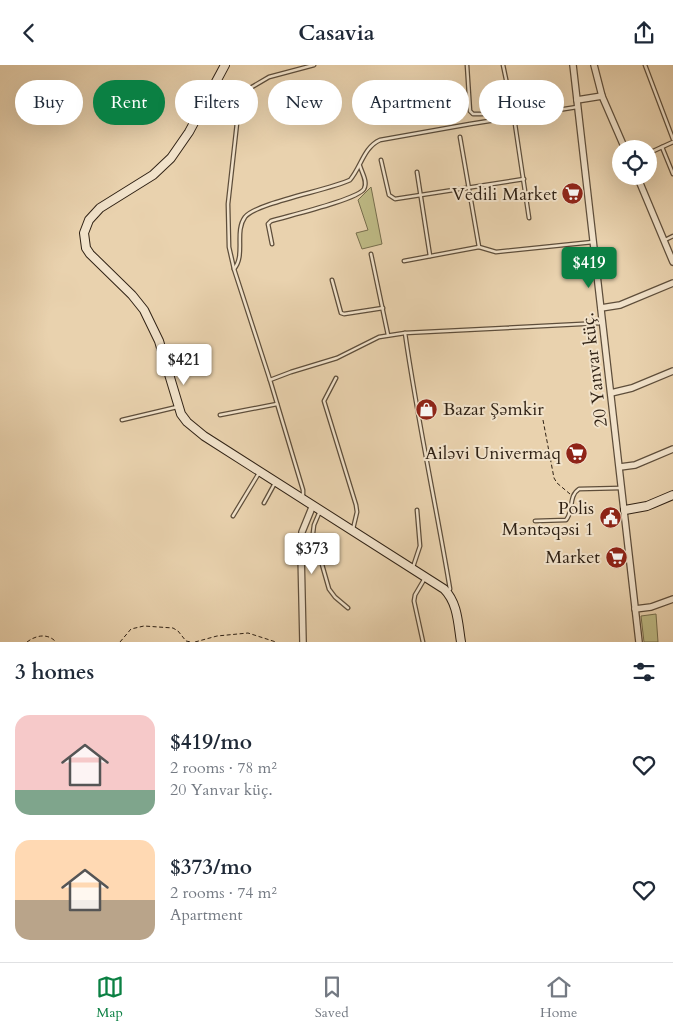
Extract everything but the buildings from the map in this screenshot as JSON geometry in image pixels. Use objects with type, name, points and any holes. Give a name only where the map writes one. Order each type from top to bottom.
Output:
[{"type":"street","points":[[225,65],[188,132],[170,158],[152,175],[100,209],[89,220],[84,233],[86,248],[95,261],[132,295],[144,310],[159,341],[178,406],[187,422],[193,428],[448,593],[456,611],[461,642]]},
{"type":"street","name":"20 Yanvar küç.","points":[[573,65],[639,642]]},
{"type":"street","points":[[594,65],[602,96],[621,140]]},
{"type":"street","points":[[578,103],[602,96]]},
{"type":"street","points":[[641,185],[673,262]]},
{"type":"street","points":[[601,308],[620,305],[673,283]]},
{"type":"street","points":[[611,393],[632,388],[673,371]]},
{"type":"street","points":[[620,467],[635,465],[673,449]]},
{"type":"street","points":[[625,510],[647,506],[673,495]]},
{"type":"street","points":[[303,642],[301,539],[305,523],[313,505]]},
{"type":"street","points":[[635,609],[651,607],[673,599]]},
{"type":"lane","points":[[303,495],[270,380],[234,269],[229,247],[228,204],[237,123],[244,97],[260,81],[314,65]]},
{"type":"lane","points":[[467,65],[470,111],[473,114],[482,114],[508,111],[510,108],[511,103],[503,65]]},
{"type":"lane","points":[[645,65],[673,140],[657,149]]},
{"type":"lane","points":[[234,269],[239,261],[241,227],[244,218],[259,208],[350,180],[370,147],[380,140],[578,103]]},
{"type":"lane","points":[[515,125],[529,218]]},
{"type":"lane","points":[[460,137],[479,247]]},
{"type":"lane","points":[[662,147],[673,175]]},
{"type":"lane","points":[[381,160],[391,197],[401,199],[524,179]]},
{"type":"lane","points":[[272,245],[268,224],[271,221],[350,198],[362,191],[366,181],[360,166]]},
{"type":"lane","points":[[417,172],[430,256]]},
{"type":"lane","points":[[664,240],[673,236]]},
{"type":"lane","points":[[404,261],[479,247],[496,252],[594,242]]},
{"type":"lane","points":[[371,254],[388,335]]},
{"type":"lane","points":[[332,280],[341,313],[383,308]]},
{"type":"lane","points":[[270,380],[337,358],[363,343],[388,335],[603,323]]},
{"type":"lane","points":[[405,333],[415,402],[450,583],[448,593]]},
{"type":"lane","points":[[336,378],[324,401],[356,505],[357,512],[353,531]]},
{"type":"lane","points":[[220,415],[277,404]]},
{"type":"lane","points":[[122,420],[178,406]]},
{"type":"lane","points":[[233,516],[260,471]]},
{"type":"lane","points":[[264,503],[276,481]]},
{"type":"lane","points":[[535,521],[566,520],[570,515],[573,496],[579,489],[622,488]]},
{"type":"lane","points":[[320,510],[313,533],[330,589],[335,597],[348,608]]},
{"type":"lane","points":[[412,568],[420,546],[417,510]]},
{"type":"lane","points":[[423,642],[414,601],[415,595],[426,577]]},
{"type":"path","points":[[543,420],[554,478],[557,483],[573,496]]},
{"type":"path","points":[[120,642],[131,629],[144,626],[173,628],[186,641],[191,642]]},
{"type":"path","points":[[195,642],[217,636],[248,633],[276,642]]},
{"type":"path","points":[[27,642],[33,638],[46,636],[56,642]]},
{"type":"shaded area","points":[[371,187],[382,244],[362,249],[356,233],[368,230],[358,200]]},
{"type":"shaded area","points":[[656,614],[658,642],[644,642],[641,616]]},
{"type":"place","name":"Vedili Market","points":[[573,194]]},
{"type":"place","name":"Bazar Şəmkir","points":[[427,409]]},
{"type":"place","name":"Ailəvi Univermaq","points":[[577,453]]},
{"type":"place","name":"Polis Məntəqəsi 1","points":[[610,518]]},
{"type":"place","name":"Market","points":[[616,557]]}]
